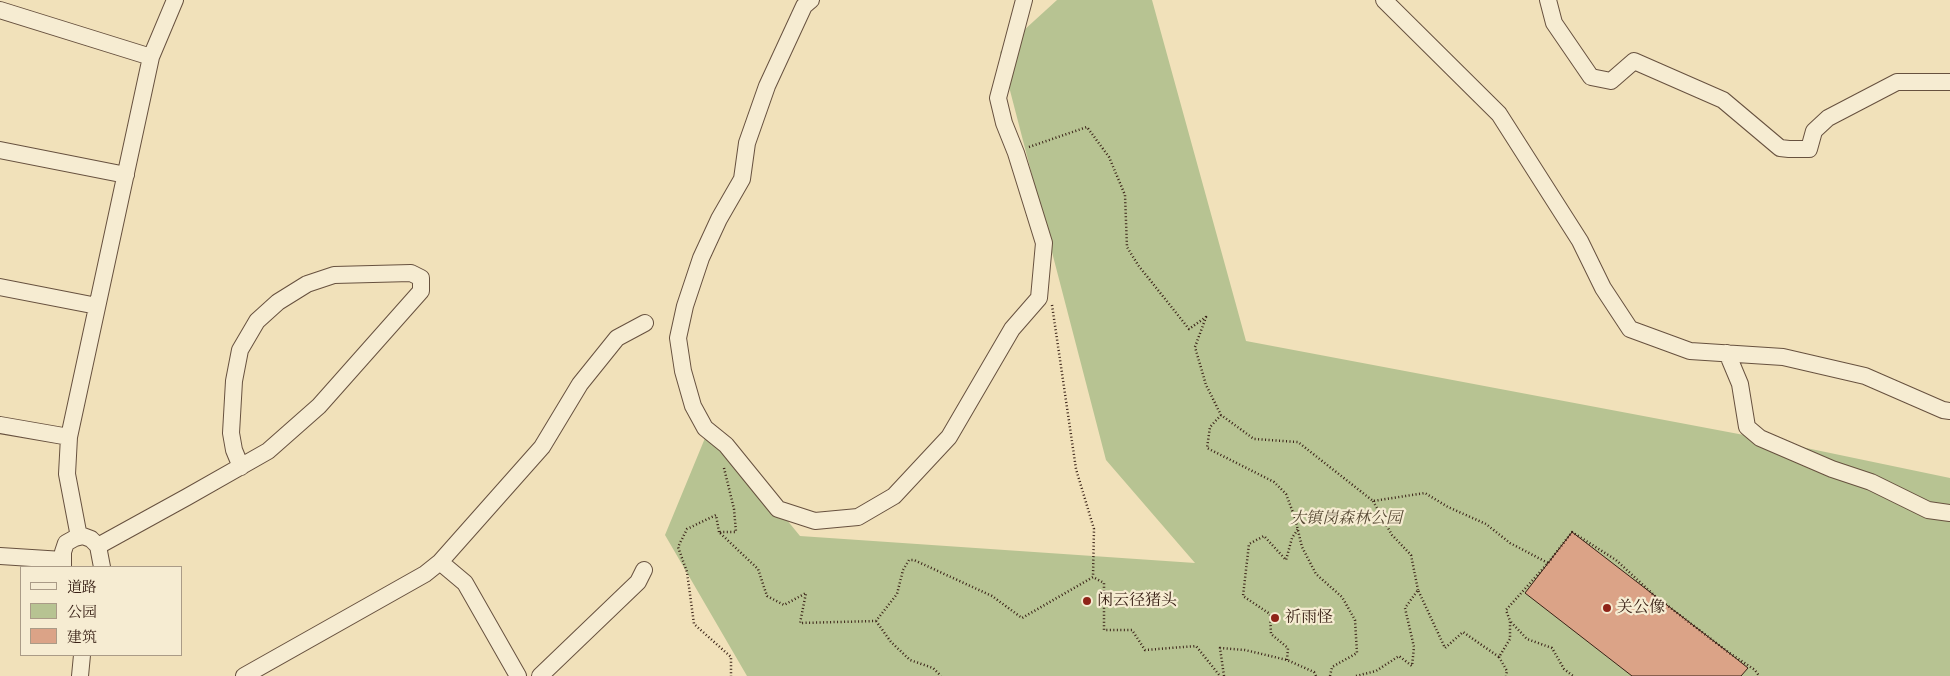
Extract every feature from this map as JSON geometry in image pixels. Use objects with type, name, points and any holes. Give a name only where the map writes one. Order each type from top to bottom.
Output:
[{"type":"street","points":[[79,537],[67,474],[69,437],[151,58],[175,0]]},
{"type":"street","points":[[811,0],[804,6],[767,86],[747,143],[742,179],[719,219],[701,258],[684,306],[678,338],[682,371],[693,406],[704,428],[726,445],[778,509],[815,521],[858,517],[894,496],[949,437],[1012,329],[1039,298],[1044,243],[1016,153],[1004,123],[998,98],[1024,0]]},
{"type":"street","points":[[1384,0],[1499,114],[1580,241],[1603,288],[1630,329],[1690,351],[1783,358],[1865,376],[1950,411]]},
{"type":"street","points":[[1548,0],[1554,23],[1591,77],[1611,81],[1634,61],[1723,100],[1780,148],[1809,149],[1814,131],[1828,118],[1897,82],[1950,82]]},
{"type":"street","points":[[0,10],[151,58]]},
{"type":"street","points":[[0,150],[126,175]]},
{"type":"street","points":[[98,546],[268,451],[319,406],[421,291],[421,278],[411,273],[334,275],[308,284],[286,297],[257,321],[240,350],[234,380],[231,433],[234,450],[241,466]]},
{"type":"street","points":[[0,288],[97,306]]},
{"type":"street","points":[[244,676],[425,574],[440,562],[542,447],[580,384],[617,338],[645,323]]},
{"type":"street","points":[[1727,353],[1740,384],[1747,427],[1760,438],[1832,470],[1871,482],[1928,510],[1950,513]]},
{"type":"street","points":[[0,425],[69,437]]},
{"type":"street","points":[[0,556],[63,563],[63,552],[66,543],[84,536],[91,539],[98,546],[102,566]]},
{"type":"street","points":[[440,562],[465,583],[518,676]]},
{"type":"street","points":[[540,676],[638,582],[644,570]]},
{"type":"street","points":[[80,676],[82,656]]},
{"type":"path","points":[[1038,143],[1088,128],[1109,157],[1125,195],[1127,247],[1138,265],[1189,329],[1206,317],[1195,346],[1206,385],[1221,415],[1254,439],[1298,442],[1374,501],[1392,535],[1411,555],[1418,590],[1444,648],[1463,632],[1499,657],[1507,671],[1506,676]]},
{"type":"path","points":[[1051,299],[1076,470],[1094,529],[1093,577]]},
{"type":"path","points":[[1221,415],[1210,428],[1207,448],[1274,482],[1286,494],[1298,528],[1302,547],[1316,574],[1342,597],[1355,620],[1357,653],[1332,667],[1330,676]]},
{"type":"path","points":[[719,532],[736,532],[734,509],[724,470],[726,445]]},
{"type":"path","points":[[1374,501],[1425,492],[1448,507],[1486,524],[1510,543],[1548,564]]},
{"type":"path","points":[[731,676],[731,657],[694,624],[687,572],[678,547],[687,529],[716,515],[719,532],[758,569],[768,596],[784,605],[806,593],[800,623],[876,621]]},
{"type":"path","points":[[1287,660],[1288,648],[1271,634],[1270,614],[1243,596],[1249,544],[1264,536],[1286,560],[1292,538],[1298,528]]},
{"type":"path","points":[[1499,657],[1510,640],[1510,621],[1506,610],[1548,564],[1572,532],[1616,560],[1654,596],[1755,670],[1759,676]]},
{"type":"path","points":[[876,621],[897,594],[903,570],[909,560],[920,562],[992,596],[1022,618],[1093,577]]},
{"type":"path","points":[[1093,577],[1104,583],[1104,630],[1132,630],[1146,650],[1196,646],[1220,676]]},
{"type":"path","points":[[1356,676],[1376,671],[1399,656],[1412,666],[1414,647],[1405,608],[1418,590]]},
{"type":"path","points":[[876,621],[891,642],[910,660],[933,668],[940,676]]},
{"type":"path","points":[[1510,621],[1527,640],[1552,648],[1564,669],[1573,676]]},
{"type":"path","points":[[1224,676],[1220,648],[1245,650],[1287,660],[1314,672],[1316,676]]},
{"type":"green space","name":"大镇岗森林公园","points":[[1057,0],[1152,0],[1246,341],[1744,435],[1950,478],[1950,676],[747,676],[665,535],[710,426],[800,536],[1195,563],[1106,460],[1000,52]]},
{"type":"building","name":"关公像","points":[[1572,532],[1748,668],[1741,676],[1632,676],[1525,593]]},
{"type":"place","name":"闲云径猪头","points":[[1087,601]]},
{"type":"place","name":"关公像","points":[[1607,608]]},
{"type":"place","name":"祈雨怪","points":[[1275,618]]}]
